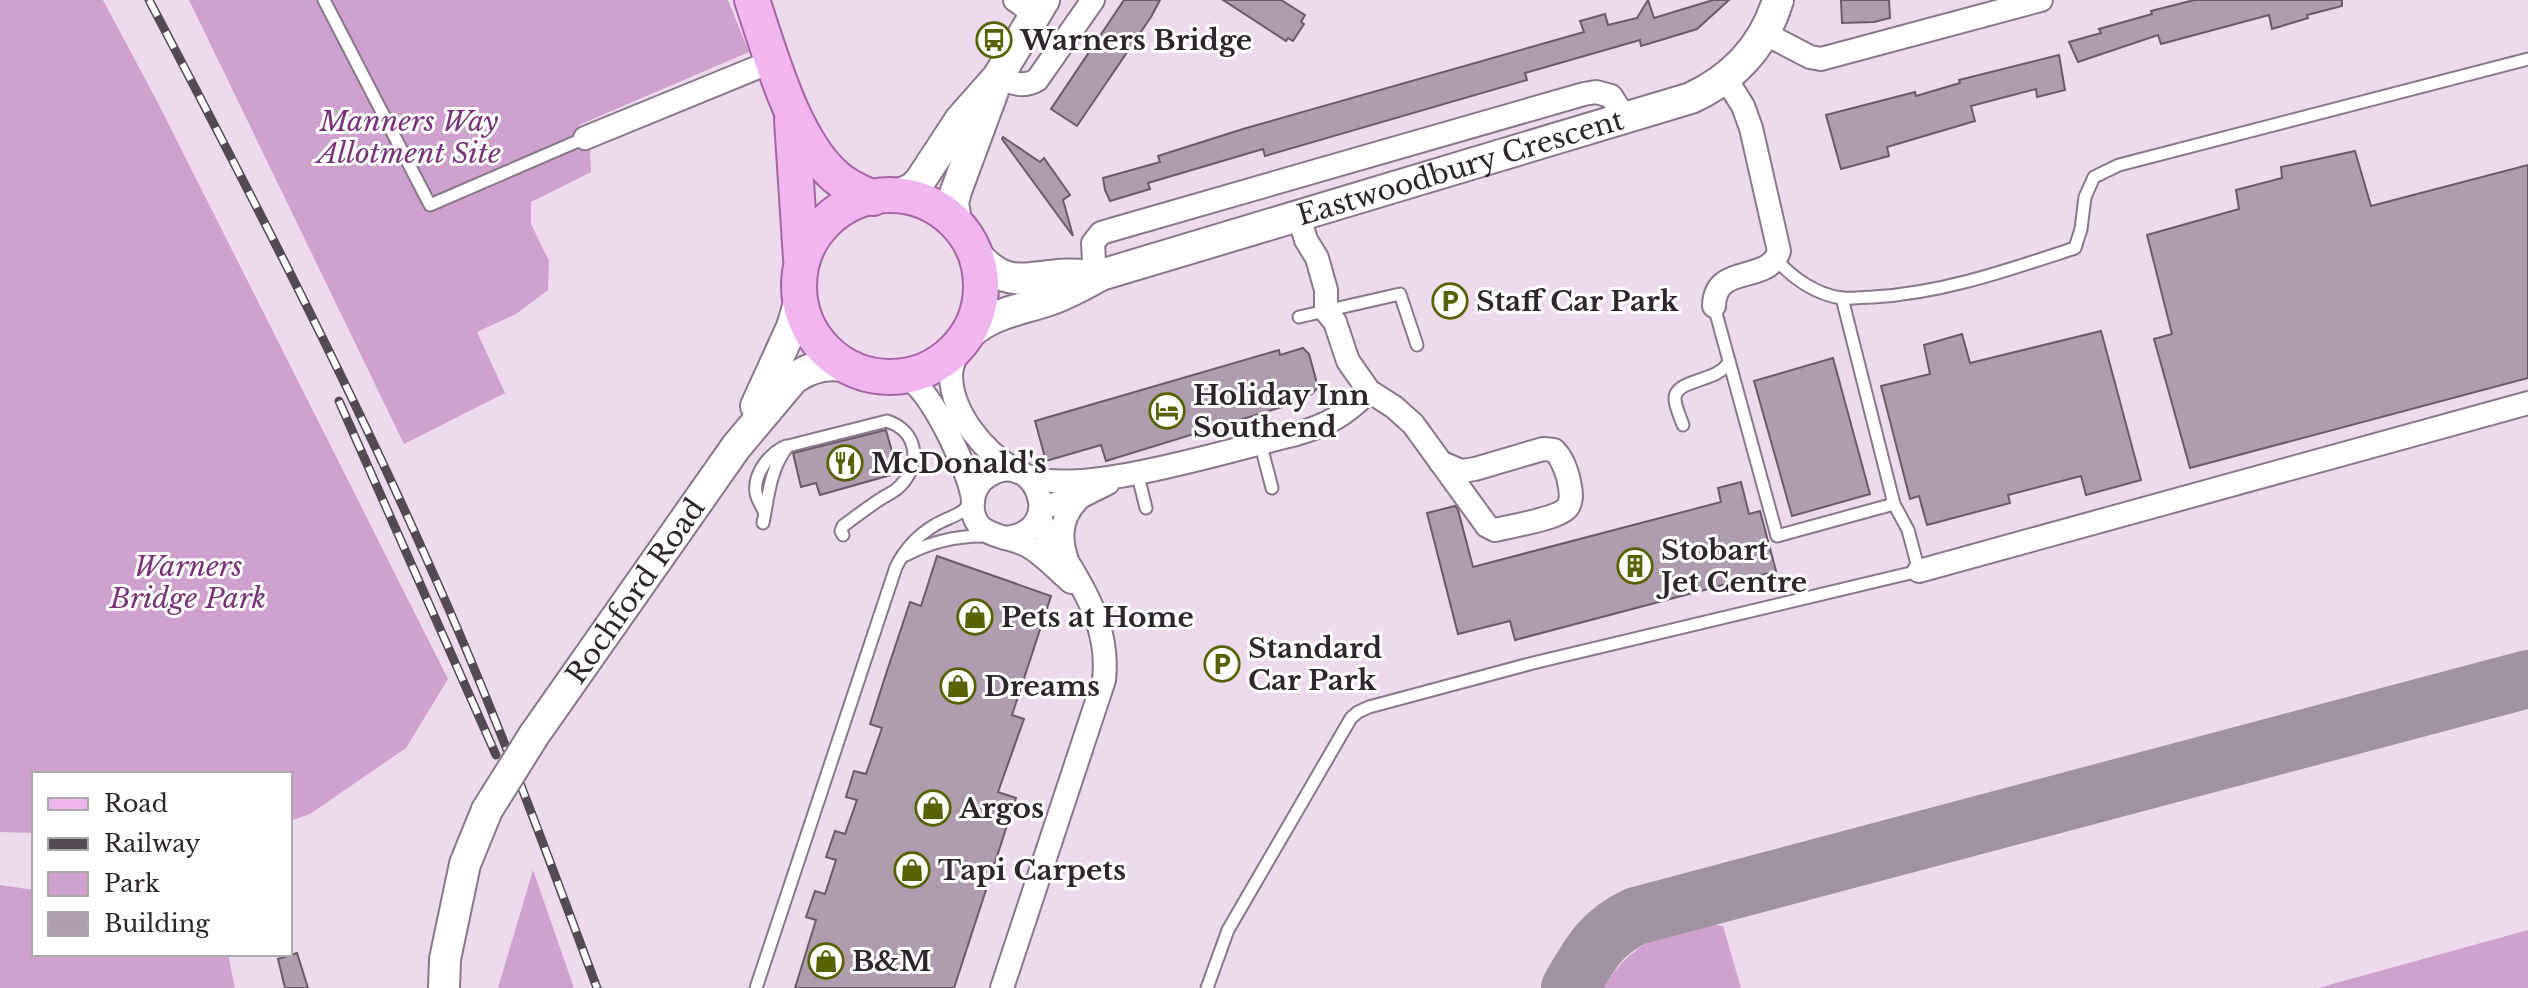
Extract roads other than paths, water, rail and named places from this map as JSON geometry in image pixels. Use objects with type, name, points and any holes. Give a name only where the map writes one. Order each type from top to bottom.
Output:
[{"type":"main road","points":[[752,0],[791,109],[813,148],[834,176],[848,187],[884,197],[927,203],[940,209],[965,232],[974,252],[981,292],[976,319],[964,341],[948,357],[923,370],[894,375],[853,367],[831,354],[806,324],[799,303],[801,263],[815,231],[835,214],[852,205],[884,197]]},
{"type":"main road","points":[[791,109],[801,263]]},
{"type":"street","points":[[998,77],[1018,85],[1037,80],[1093,0]]},
{"type":"street","name":"Eastwoodbury Crescent","points":[[964,341],[977,326],[993,318],[1050,300],[1101,275],[1303,228],[1691,98],[1726,79],[1744,62],[1764,33],[1778,0]]},
{"type":"street","points":[[1764,33],[1810,57],[1821,59],[2041,0]]},
{"type":"street","points":[[956,221],[953,203],[956,191],[998,77],[1031,5]]},
{"type":"street","points":[[585,138],[773,61]]},
{"type":"street","points":[[884,197],[913,188],[920,181],[960,120],[998,77]]},
{"type":"street","points":[[1714,306],[1708,283],[1718,270],[1758,259],[1774,247],[1751,128],[1743,106],[1726,79]]},
{"type":"street","points":[[1101,275],[1094,261],[1093,243],[1101,233],[1584,94],[1596,92],[1611,96],[1621,120]]},
{"type":"street","points":[[1303,228],[1317,258],[1326,290],[1326,311],[1335,322],[1348,361],[1363,384],[1413,424],[1440,462],[1487,526],[1495,530],[1555,515],[1566,510],[1570,503],[1566,470],[1554,450],[1543,449],[1461,471],[1440,462]]},
{"type":"street","name":"Eastwoodbury Crescent","points":[[974,252],[990,269],[1010,279],[1101,275]]},
{"type":"street","name":"Rochford Road","points":[[736,447],[782,350],[799,303]]},
{"type":"street","points":[[964,341],[953,362],[951,376],[959,409],[993,453],[1023,474],[1038,490],[1043,528],[1067,559]]},
{"type":"street","name":"Rochford Road","points":[[444,988],[445,959],[465,864],[487,810],[534,735],[736,447],[793,379],[823,365],[853,367]]},
{"type":"street","points":[[894,375],[911,380],[928,399],[968,477],[973,512],[978,523],[999,537],[1027,545],[1084,593]]},
{"type":"street","points":[[973,500],[976,489],[987,476],[1002,470],[1042,480],[1128,474],[1323,426],[1342,416],[1363,384]]},
{"type":"street","points":[[1919,571],[2528,403]]},
{"type":"street","points":[[999,537],[1023,534],[1048,506],[1084,495],[1128,474]]},
{"type":"street","points":[[1002,988],[1104,680],[1106,651],[1103,636],[1061,541],[1063,526],[1071,508],[1084,495]]},
{"type":"lane","points":[[324,0],[430,205],[585,138]]},
{"type":"lane","points":[[1774,247],[1792,277],[1842,298],[1910,295],[1992,275],[2075,248],[2085,197],[2094,177],[2119,165],[2528,59]]},
{"type":"lane","points":[[1299,317],[1400,294],[1417,345]]},
{"type":"lane","points":[[1207,988],[1228,930],[1351,718],[1358,712],[1533,663],[1919,571],[1908,530],[1894,504],[1842,298]]},
{"type":"lane","points":[[1714,306],[1777,536],[1894,504]]},
{"type":"lane","points":[[1683,425],[1675,398],[1677,391],[1682,386],[1721,373],[1729,361]]},
{"type":"lane","points":[[764,519],[767,495],[785,449],[887,421],[902,426],[914,450],[911,470],[900,486],[843,526],[843,535]]},
{"type":"lane","points":[[1260,442],[1272,488]]},
{"type":"lane","points":[[1128,474],[1146,508]]},
{"type":"lane","points":[[756,988],[896,567],[916,539],[936,524],[964,511],[973,500]]},
{"type":"lane","points":[[896,567],[905,555],[935,542],[966,536],[999,537]]},
{"type":"railway","points":[[149,0],[328,349],[396,491],[495,720],[597,988]]},
{"type":"railway","points":[[339,401],[496,755]]},
{"type":"place","name":"Warners Bridge","points":[[994,40]]},
{"type":"place","name":"Staff Car Park","points":[[1450,301]]},
{"type":"place","name":"Holiday Inn Southend","points":[[1167,411]]},
{"type":"place","name":"McDonald's","points":[[845,463]]},
{"type":"place","name":"Stobart Jet Centre","points":[[1635,566]]},
{"type":"place","name":"Pets at Home","points":[[975,617]]},
{"type":"place","name":"Standard Car Park","points":[[1222,664]]},
{"type":"place","name":"Dreams","points":[[958,686]]},
{"type":"place","name":"Argos","points":[[933,808]]},
{"type":"place","name":"Tapi Carpets","points":[[912,870]]},
{"type":"place","name":"B&M","points":[[826,961]]},
{"type":"park label","name":"Manners Way Allotment Site","points":[[409,137]]},
{"type":"park label","name":"Warners Bridge Park","points":[[188,582]]}]
